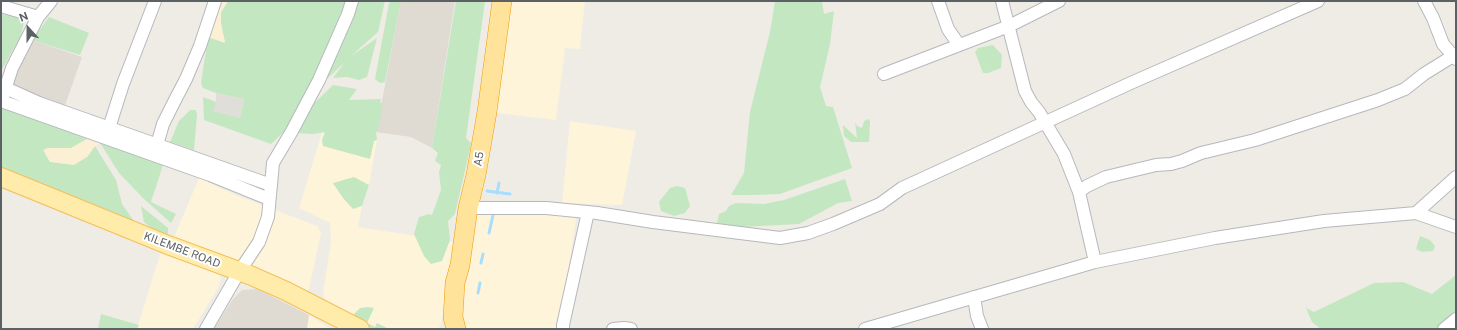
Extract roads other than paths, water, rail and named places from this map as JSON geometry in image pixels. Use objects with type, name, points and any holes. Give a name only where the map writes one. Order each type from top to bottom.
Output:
[{"type":"highway","name":"A5","points":[[452,325],[455,283],[460,265],[468,208],[477,170],[487,112],[502,1]]},
{"type":"main road","name":"KILEMBE ROAD","points":[[1,177],[286,291],[360,329]]},
{"type":"street","points":[[51,1],[38,17],[12,68],[3,87],[1,101],[271,185]]},
{"type":"street","points":[[109,128],[123,84],[155,1]]},
{"type":"street","points":[[157,150],[163,124],[186,79],[200,46],[215,1]]},
{"type":"street","points":[[206,329],[239,272],[259,242],[268,216],[274,163],[319,80],[348,14],[352,1]]},
{"type":"street","points":[[938,1],[948,29],[959,45]]},
{"type":"street","points":[[1002,1],[1025,91],[1064,154],[1079,192],[1095,262]]},
{"type":"street","points":[[884,74],[1009,26],[1059,1]]},
{"type":"street","points":[[468,208],[546,208],[588,212],[750,235],[780,238],[792,237],[833,224],[880,204],[902,188],[1210,48],[1318,1]]},
{"type":"street","points":[[1079,192],[1087,186],[1106,177],[1156,165],[1170,164],[1201,153],[1255,140],[1378,100],[1405,89],[1424,74],[1454,58],[1443,44],[1433,18],[1424,1]]},
{"type":"street","points":[[1,6],[38,17]]},
{"type":"street","points":[[3,87],[39,103],[109,128],[210,175],[269,199]]},
{"type":"street","points":[[1416,213],[1456,177]]},
{"type":"street","points":[[563,329],[562,325],[588,212]]},
{"type":"street","points":[[865,329],[1095,262],[1215,238],[1324,221],[1416,213],[1456,228]]},
{"type":"street","points":[[974,297],[977,316],[982,329]]},
{"type":"street","points":[[1444,329],[1456,319]]},
{"type":"street","points":[[613,329],[631,329]]},
{"type":"waterway","points":[[497,193],[499,183]]},
{"type":"waterway","points":[[487,191],[510,194]]},
{"type":"waterway","points":[[489,233],[493,215]]},
{"type":"waterway","points":[[481,263],[483,254]]},
{"type":"waterway","points":[[478,293],[480,283]]}]
